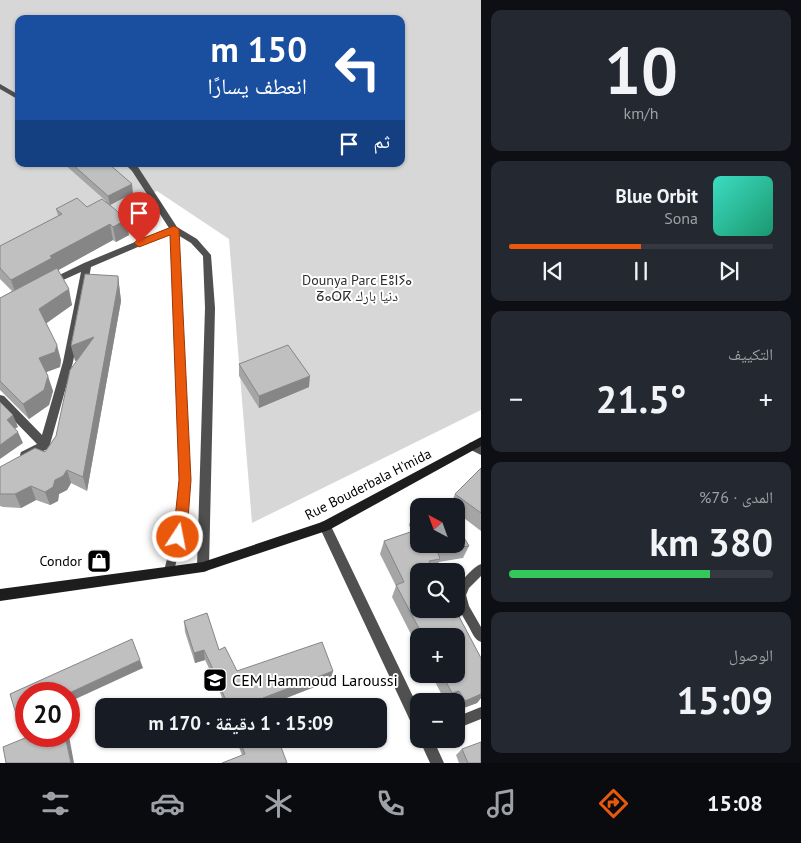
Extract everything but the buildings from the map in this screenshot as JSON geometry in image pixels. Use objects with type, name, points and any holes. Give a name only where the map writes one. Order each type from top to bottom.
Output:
[{"type":"main road","name":"Rue Bouderbala H'mida","points":[[0,595],[203,567],[325,526],[478,446]]},
{"type":"street","points":[[0,86],[15,95]]},
{"type":"street","points":[[133,167],[174,229],[194,241],[207,255],[210,308],[203,567]]},
{"type":"street","points":[[44,286],[87,265],[174,229]]},
{"type":"street","points":[[15,460],[45,444],[68,362],[87,265]]},
{"type":"street","points":[[0,399],[45,444]]},
{"type":"street","points":[[325,526],[410,705]]},
{"type":"street","points":[[430,748],[437,763]]},
{"type":"lane","points":[[169,572],[182,519],[185,480],[174,229]]},
{"type":"lane","points":[[481,569],[462,589],[461,595],[464,607],[481,637]]},
{"type":"lane","points":[[465,719],[481,713]]},
{"type":"green space","name":"Dounya Parc ⴹⵓⵏⵢⴰ ⵒⴰⵔⴽ دنيا بارك","points":[[0,0],[481,0],[481,410],[252,523],[229,239],[157,191],[0,266]]},
{"type":"place","name":"Condor","points":[[99,561]]},
{"type":"place","name":"CEM Hammoud Laroussi","points":[[215,680]]},
{"type":"route","points":[[139,243],[174,229],[185,480],[182,519],[178,537]]}]
